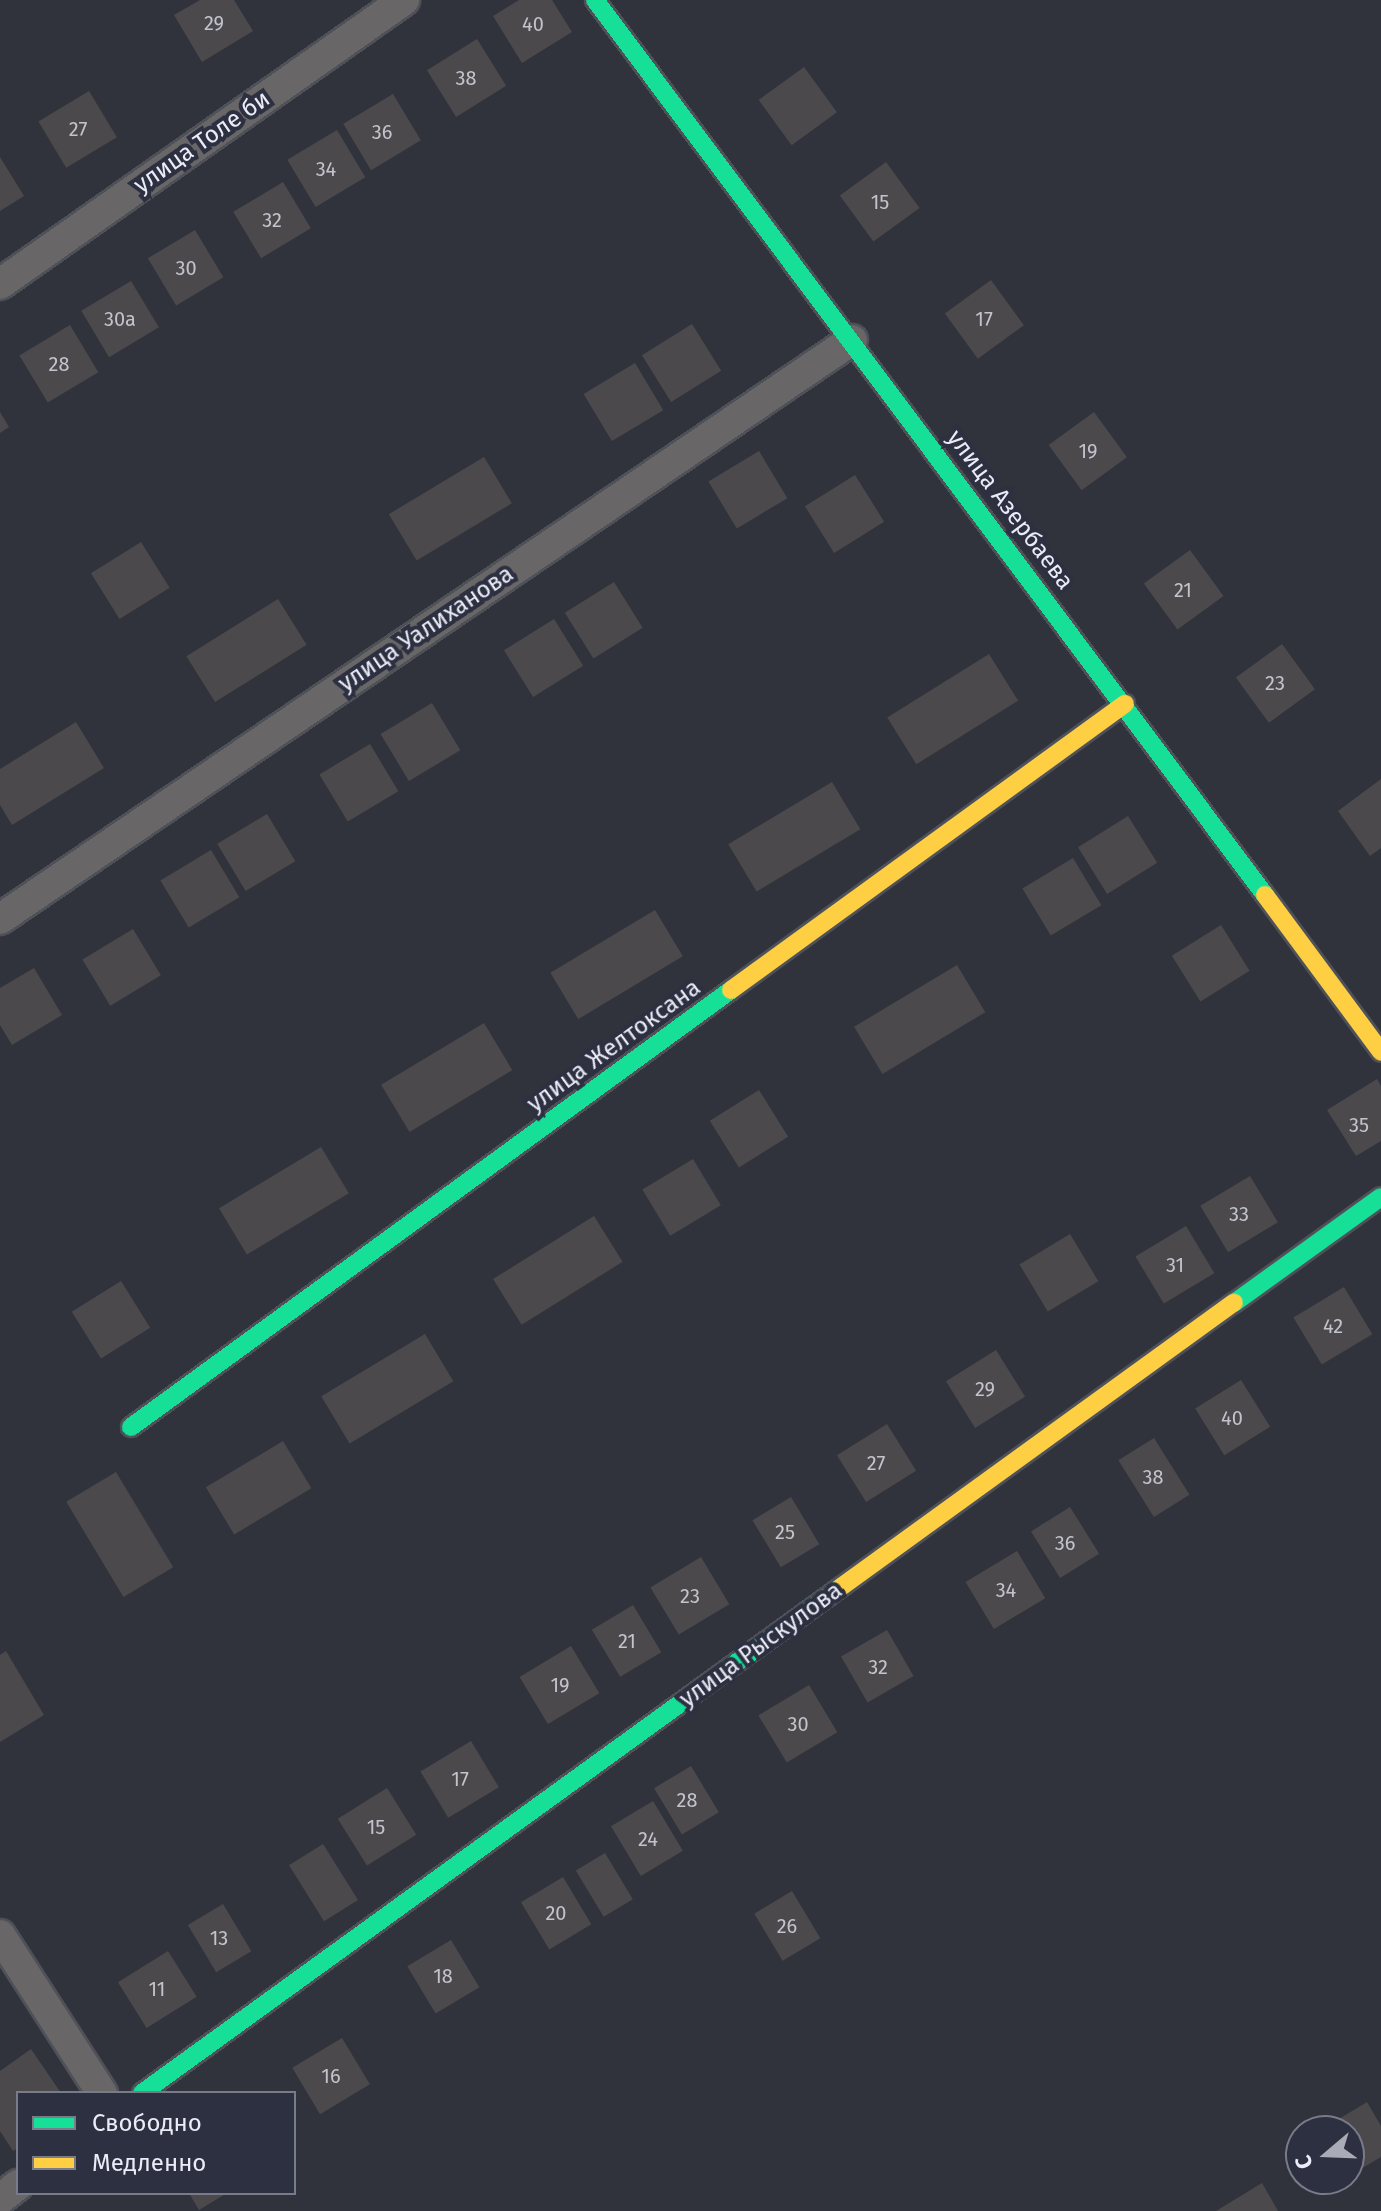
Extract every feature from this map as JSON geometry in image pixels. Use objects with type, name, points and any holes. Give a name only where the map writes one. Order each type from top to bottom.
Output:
[{"type":"street","name":"улица Толе би","points":[[0,284],[404,0]]},
{"type":"street","name":"улица Азербаева","points":[[595,0],[1125,704],[1381,1052]]},
{"type":"street","name":"улица Уалиханова","points":[[0,919],[852,340]]},
{"type":"street","name":"улица Желтоксана","points":[[131,1427],[1125,704]]},
{"type":"street","name":"улица Рыскулова","points":[[145,2091],[1381,1197]]},
{"type":"street","points":[[0,1935],[101,2091]]},
{"type":"street","points":[[0,2199],[16,2187]]},
{"type":"building","points":[[200,0],[234,0],[253,31],[202,62],[174,15]]},
{"type":"building","points":[[519,0],[552,0],[572,32],[522,63],[493,16]]},
{"type":"building","points":[[477,39],[506,86],[456,117],[427,70]]},
{"type":"building","points":[[804,67],[837,112],[792,145],[759,100]]},
{"type":"building","points":[[89,91],[117,137],[66,168],[38,121]]},
{"type":"building","points":[[393,94],[421,140],[371,170],[343,124]]},
{"type":"building","points":[[337,130],[365,177],[316,207],[287,160]]},
{"type":"building","points":[[0,157],[24,196],[0,211]]},
{"type":"building","points":[[886,162],[920,208],[873,242],[840,196]]},
{"type":"building","points":[[283,182],[311,228],[261,258],[233,212]]},
{"type":"building","points":[[195,230],[223,277],[176,305],[148,258]]},
{"type":"building","points":[[991,280],[1024,325],[978,359],[945,314]]},
{"type":"building","points":[[131,281],[159,327],[109,357],[81,311]]},
{"type":"building","points":[[692,324],[721,371],[671,402],[642,355]]},
{"type":"building","points":[[70,325],[98,372],[48,403],[19,355]]},
{"type":"building","points":[[635,363],[663,410],[612,441],[584,394]]},
{"type":"building","points":[[0,412],[9,427],[0,433]]},
{"type":"building","points":[[1094,412],[1127,457],[1082,490],[1049,445]]},
{"type":"building","points":[[759,451],[787,498],[737,529],[708,481]]},
{"type":"building","points":[[484,457],[512,503],[417,560],[389,514]]},
{"type":"building","points":[[855,475],[884,522],[834,553],[805,506]]},
{"type":"building","points":[[141,542],[170,588],[120,619],[91,573]]},
{"type":"building","points":[[1190,550],[1224,596],[1177,630],[1144,584]]},
{"type":"building","points":[[614,582],[643,628],[593,659],[565,613]]},
{"type":"building","points":[[278,599],[307,645],[215,702],[186,656]]},
{"type":"building","points":[[554,619],[583,666],[533,697],[504,650]]},
{"type":"building","points":[[1282,644],[1315,689],[1269,723],[1236,678]]},
{"type":"building","points":[[989,654],[1018,701],[916,764],[887,718]]},
{"type":"building","points":[[432,703],[460,750],[409,781],[381,734]]},
{"type":"building","points":[[76,722],[104,768],[12,825],[0,805],[0,769]]},
{"type":"building","points":[[370,744],[398,791],[348,822],[319,774]]},
{"type":"building","points":[[1381,779],[1381,848],[1370,856],[1338,811]]},
{"type":"building","points":[[832,782],[860,829],[757,891],[728,844]]},
{"type":"building","points":[[267,814],[295,861],[246,891],[217,844]]},
{"type":"building","points":[[1128,816],[1157,863],[1107,894],[1078,847]]},
{"type":"building","points":[[211,850],[239,897],[189,928],[160,880]]},
{"type":"building","points":[[1073,858],[1101,905],[1051,936],[1022,888]]},
{"type":"building","points":[[655,910],[683,956],[578,1019],[550,973]]},
{"type":"building","points":[[1221,925],[1250,971],[1200,1002],[1172,956]]},
{"type":"building","points":[[133,929],[161,975],[110,1006],[82,959]]},
{"type":"building","points":[[957,965],[985,1012],[882,1074],[854,1027]]},
{"type":"building","points":[[34,968],[62,1015],[12,1045],[0,1025],[0,988]]},
{"type":"building","points":[[484,1023],[512,1070],[409,1132],[381,1085]]},
{"type":"building","points":[[1377,1079],[1381,1086],[1381,1141],[1356,1156],[1327,1110]]},
{"type":"building","points":[[759,1090],[788,1137],[739,1167],[710,1121]]},
{"type":"building","points":[[321,1147],[349,1193],[247,1255],[219,1208]]},
{"type":"building","points":[[693,1159],[721,1205],[670,1236],[642,1189]]},
{"type":"building","points":[[1250,1176],[1278,1222],[1228,1252],[1200,1206]]},
{"type":"building","points":[[594,1216],[623,1262],[522,1325],[493,1279]]},
{"type":"building","points":[[1186,1226],[1214,1273],[1164,1304],[1135,1256]]},
{"type":"building","points":[[1070,1234],[1098,1281],[1048,1312],[1019,1264]]},
{"type":"building","points":[[121,1281],[150,1328],[101,1358],[72,1312]]},
{"type":"building","points":[[1344,1287],[1372,1334],[1322,1365],[1293,1317]]},
{"type":"building","points":[[425,1334],[453,1381],[350,1443],[321,1396]]},
{"type":"building","points":[[996,1350],[1025,1397],[975,1428],[946,1381]]},
{"type":"building","points":[[1241,1380],[1270,1427],[1224,1455],[1195,1409]]},
{"type":"building","points":[[887,1424],[916,1471],[866,1502],[837,1455]]},
{"type":"building","points":[[1154,1438],[1190,1495],[1154,1517],[1118,1460]]},
{"type":"building","points":[[283,1441],[311,1488],[234,1534],[206,1487]]},
{"type":"building","points":[[116,1472],[173,1567],[123,1597],[66,1502]]},
{"type":"building","points":[[791,1497],[819,1544],[781,1567],[752,1520]]},
{"type":"building","points":[[1070,1507],[1099,1554],[1060,1578],[1031,1531]]},
{"type":"building","points":[[1017,1551],[1045,1598],[994,1629],[966,1582]]},
{"type":"building","points":[[701,1557],[729,1604],[679,1635],[650,1587]]},
{"type":"building","points":[[633,1605],[661,1652],[620,1677],[592,1630]]},
{"type":"building","points":[[887,1630],[914,1676],[868,1702],[841,1656]]},
{"type":"building","points":[[571,1646],[599,1693],[548,1724],[520,1677]]},
{"type":"building","points":[[6,1651],[44,1715],[0,1742],[0,1655]]},
{"type":"building","points":[[809,1685],[837,1732],[787,1763],[758,1715]]},
{"type":"building","points":[[471,1741],[499,1787],[448,1818],[420,1771]]},
{"type":"building","points":[[691,1766],[719,1812],[682,1834],[654,1788]]},
{"type":"building","points":[[387,1788],[416,1835],[367,1865],[338,1819]]},
{"type":"building","points":[[653,1801],[683,1851],[641,1876],[611,1826]]},
{"type":"building","points":[[323,1844],[358,1900],[324,1921],[289,1865]]},
{"type":"building","points":[[605,1853],[633,1899],[604,1917],[576,1871]]},
{"type":"building","points":[[563,1877],[591,1924],[549,1949],[521,1902]]},
{"type":"building","points":[[792,1891],[820,1938],[783,1961],[754,1914]]},
{"type":"building","points":[[223,1904],[251,1951],[216,1972],[188,1925]]},
{"type":"building","points":[[451,1940],[479,1987],[436,2013],[407,1966]]},
{"type":"building","points":[[168,1951],[197,1997],[147,2028],[118,1982]]},
{"type":"building","points":[[342,2038],[370,2084],[320,2114],[292,2068]]},
{"type":"building","points":[[31,2049],[60,2091],[16,2091],[16,2149],[13,2151],[0,2131],[0,2071]]},
{"type":"building","points":[[1367,2102],[1381,2126],[1381,2157],[1365,2166],[1365,2115],[1345,2115]]},
{"type":"building","points":[[1262,2183],[1278,2211],[1216,2211]]},
{"type":"building","points":[[190,2195],[224,2195],[199,2210]]},
{"type":"traffic: fast","points":[[595,0],[1265,895]]},
{"type":"traffic: fast","points":[[131,1427],[731,990]]},
{"type":"traffic: fast","points":[[1234,1303],[1381,1197]]},
{"type":"traffic: fast","points":[[145,2091],[841,1587]]},
{"type":"traffic: slow","points":[[731,990],[1125,704]]},
{"type":"traffic: slow","points":[[1265,895],[1381,1052]]},
{"type":"traffic: slow","points":[[841,1587],[1234,1303]]}]
